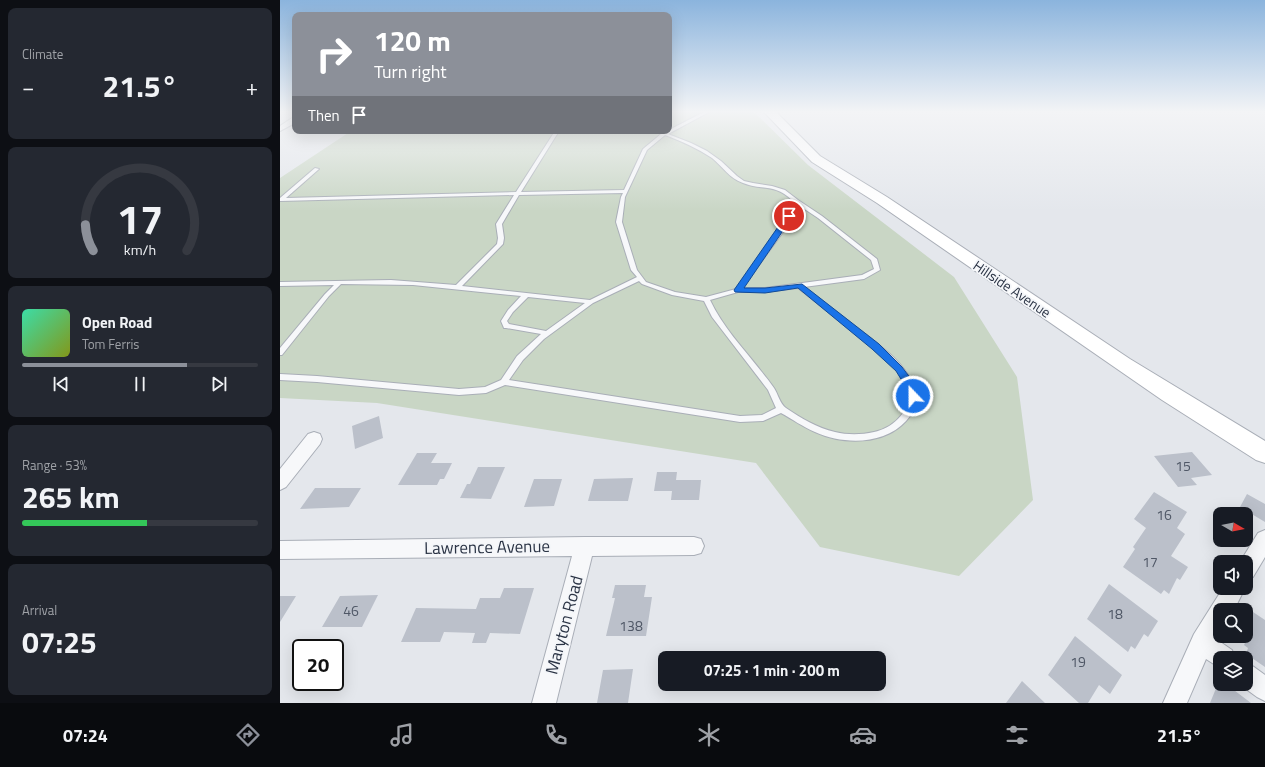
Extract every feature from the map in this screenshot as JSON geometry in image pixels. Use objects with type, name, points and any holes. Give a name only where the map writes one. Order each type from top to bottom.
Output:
[{"type":"main road","name":"Hillside Avenue","points":[[799,145],[817,159],[890,205],[1022,297],[1137,373],[1265,453]]},
{"type":"street","points":[[280,482],[314,439]]},
{"type":"street","points":[[1253,559],[1265,539]]},
{"type":"street","name":"Maryton Road","points":[[544,703],[585,546]]},
{"type":"street","name":"Lawrence Avenue","points":[[280,550],[694,546]]},
{"type":"street","points":[[1175,703],[1202,642],[1213,624]]},
{"type":"street","points":[[1202,642],[1214,651]]},
{"type":"street","points":[[1253,680],[1265,689]]},
{"type":"lane","points":[[457,287],[500,244],[502,238],[499,224],[548,145]]},
{"type":"lane","points":[[650,145],[645,149],[623,197],[620,222],[625,244],[634,270],[644,284],[674,294],[706,299],[738,290],[765,290],[864,277],[877,270],[874,259],[820,217],[796,201],[791,195],[779,188],[769,185],[746,183],[739,180],[719,162],[702,151],[688,145]]},
{"type":"lane","points":[[280,200],[318,169]]},
{"type":"lane","points":[[280,200],[626,191]]},
{"type":"lane","points":[[738,290],[783,228],[796,201]]},
{"type":"lane","points":[[280,377],[459,392],[486,390],[504,382],[520,358],[547,334],[591,302],[640,278]]},
{"type":"lane","points":[[280,284],[390,282],[457,287],[591,302]]},
{"type":"lane","points":[[280,353],[327,295],[339,283]]},
{"type":"lane","points":[[706,299],[714,316],[771,389],[781,409],[806,424],[832,435],[852,437],[873,436],[883,433],[898,425],[906,417],[911,407],[913,396],[909,383],[899,369],[876,346],[799,286]]},
{"type":"lane","points":[[526,295],[510,311],[504,321],[506,326],[547,334]]},
{"type":"lane","points":[[504,382],[740,419],[763,418],[781,409]]},
{"type":"green space","points":[[330,145],[787,145],[808,165],[954,277],[1017,377],[1033,500],[959,576],[820,547],[756,463],[377,403],[280,398],[280,178]]},
{"type":"building","points":[[379,416],[383,438],[355,449],[352,426]]},
{"type":"building","points":[[1192,452],[1212,475],[1191,478],[1197,485],[1178,487],[1154,456]]},
{"type":"building","points":[[417,453],[437,453],[431,463],[452,463],[444,479],[440,479],[437,485],[398,485]]},
{"type":"building","points":[[478,467],[505,467],[491,499],[460,498],[467,484],[470,484]]},
{"type":"building","points":[[657,472],[677,472],[676,480],[701,480],[699,500],[671,500],[672,491],[654,491]]},
{"type":"building","points":[[633,478],[628,501],[588,501],[594,479]]},
{"type":"building","points":[[534,479],[562,479],[554,506],[524,507]]},
{"type":"building","points":[[315,488],[361,488],[349,507],[300,509]]},
{"type":"building","points":[[1154,492],[1187,512],[1177,528],[1185,534],[1171,556],[1188,567],[1180,580],[1177,578],[1169,594],[1164,590],[1161,594],[1123,567],[1135,549],[1133,547],[1146,528],[1134,519]]},
{"type":"building","points":[[1247,494],[1265,504],[1265,522],[1253,515],[1253,507],[1240,507]]},
{"type":"building","points":[[1109,584],[1158,621],[1148,637],[1144,634],[1135,649],[1131,646],[1128,652],[1087,619]]},
{"type":"building","points":[[615,585],[646,585],[644,597],[652,597],[646,636],[606,636],[615,598],[612,598]]},
{"type":"building","points":[[504,588],[534,588],[520,634],[490,633],[486,643],[472,643],[475,633],[444,632],[440,642],[401,642],[416,608],[476,609],[480,598],[500,598]]},
{"type":"building","points":[[378,595],[362,627],[322,627],[340,596]]},
{"type":"building","points":[[280,596],[296,596],[280,622]]},
{"type":"building","points":[[1253,612],[1265,620],[1265,667],[1253,659],[1253,651],[1247,651],[1248,648],[1244,645],[1245,643],[1253,643]]},
{"type":"building","points":[[1075,636],[1122,675],[1110,694],[1099,685],[1088,703],[1079,703],[1048,675]]},
{"type":"building","points":[[633,669],[628,703],[597,703],[603,670]]},
{"type":"building","points":[[1022,681],[1045,703],[1006,703]]},
{"type":"building","points":[[1215,691],[1235,691],[1251,703],[1210,703]]},
{"type":"route","points":[[789,216],[783,228],[738,290],[765,290],[799,286],[876,346],[899,369],[909,383],[913,396]]}]
